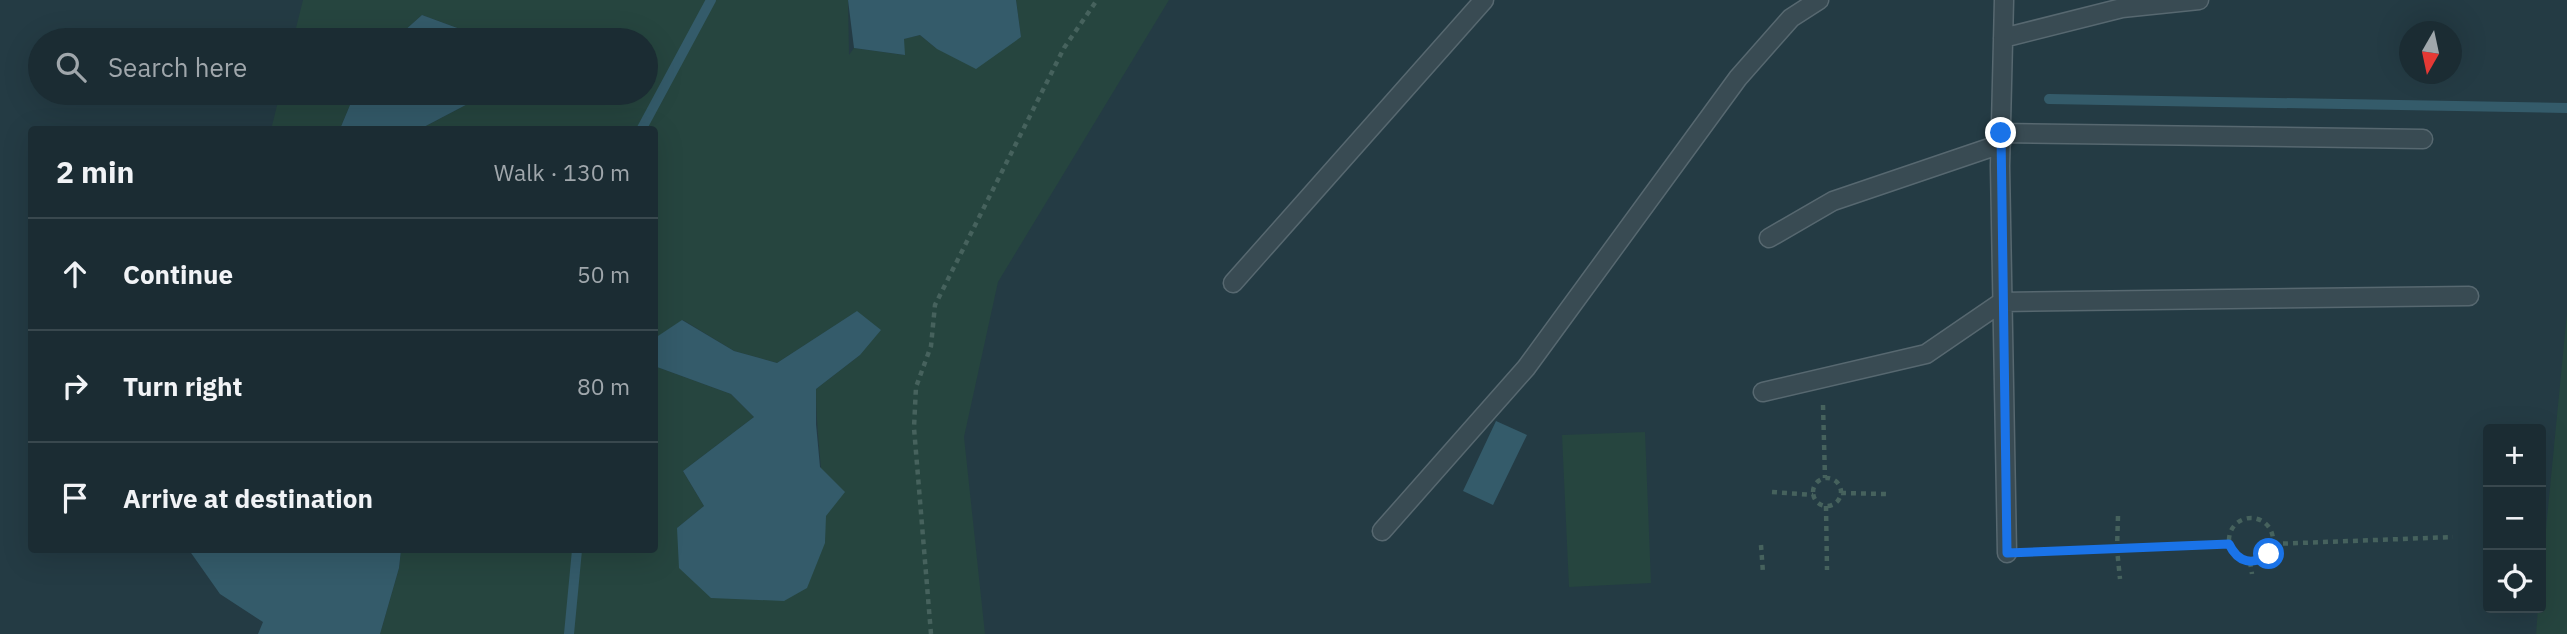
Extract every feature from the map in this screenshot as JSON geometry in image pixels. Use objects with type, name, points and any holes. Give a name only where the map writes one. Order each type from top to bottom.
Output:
[{"type":"lane","points":[[1233,283],[1484,0]]},
{"type":"lane","points":[[1382,531],[1526,368],[1738,78],[1791,18],[1819,0]]},
{"type":"lane","points":[[2004,0],[2001,139],[2007,553]]},
{"type":"lane","points":[[2003,38],[2122,8],[2199,0]]},
{"type":"lane","points":[[1769,237],[1833,201],[2001,139],[2423,139]]},
{"type":"lane","points":[[1763,392],[1926,354],[2002,302],[2469,296]]},
{"type":"path","points":[[931,634],[914,428],[916,387],[931,346],[935,305],[1064,48],[1097,0]]},
{"type":"path","points":[[1823,378],[1825,478]]},
{"type":"path","points":[[1825,478],[1833,479],[1839,484],[1841,493],[1837,502],[1826,506],[1816,502],[1813,495],[1817,481],[1825,478]]},
{"type":"path","points":[[1772,492],[1813,495]]},
{"type":"path","points":[[1841,493],[1886,494]]},
{"type":"path","points":[[1826,506],[1827,570]]},
{"type":"path","points":[[2118,516],[2120,579]]},
{"type":"path","points":[[2250,518],[2260,520],[2272,533],[2273,544],[2269,554],[2261,560],[2250,562],[2239,559],[2229,544],[2234,527],[2250,518]]},
{"type":"path","points":[[2273,544],[2453,537]]},
{"type":"path","points":[[2007,553],[2229,544]]},
{"type":"path","points":[[1761,545],[1763,573]]},
{"type":"path","points":[[2250,562],[2252,574]]},
{"type":"green space","points":[[303,0],[848,0],[849,55],[854,48],[904,55],[903,39],[920,35],[937,49],[1021,37],[1016,0],[1169,0],[998,282],[964,437],[985,634],[380,634],[401,553],[658,553],[658,367],[731,394],[754,417],[683,471],[704,506],[677,528],[711,598],[733,597],[825,543],[816,389],[860,355],[856,312],[777,363],[734,351],[683,320],[658,365],[658,126],[426,126],[466,105],[658,105],[658,28],[457,28],[422,15],[407,28],[296,28]]},
{"type":"green space","points":[[277,105],[350,105],[341,126],[272,126]]},
{"type":"green space","points":[[2567,313],[2567,634],[2536,634],[2538,613],[2546,613],[2546,529]]},
{"type":"green space","points":[[1645,432],[1651,583],[1569,587],[1562,435]]},
{"type":"water","points":[[848,0],[1016,0],[1021,37],[976,69],[937,49],[920,35],[904,39],[905,55],[854,48]]},
{"type":"water","points":[[422,15],[457,28],[407,28]]},
{"type":"water","points":[[350,105],[466,105],[426,126],[341,126]]},
{"type":"water","points":[[857,311],[881,330],[860,355],[816,389],[820,467],[845,492],[826,516],[825,543],[807,588],[784,601],[711,598],[679,568],[677,528],[704,506],[683,471],[754,417],[731,394],[658,367],[658,336],[682,320],[734,351],[777,363]]},
{"type":"water","points":[[1496,421],[1527,435],[1493,505],[1463,491]]},
{"type":"water","points":[[191,553],[401,553],[380,634],[258,634],[263,622],[220,594]]},
{"type":"waterway","points":[[658,98],[711,0]]},
{"type":"waterway","points":[[2049,99],[2567,108]]},
{"type":"waterway","points":[[643,126],[654,105]]},
{"type":"waterway","points":[[569,634],[577,553]]},
{"type":"route","points":[[2001,133],[2007,553],[2229,544],[2239,559],[2250,562],[2261,560],[2269,554]]}]
